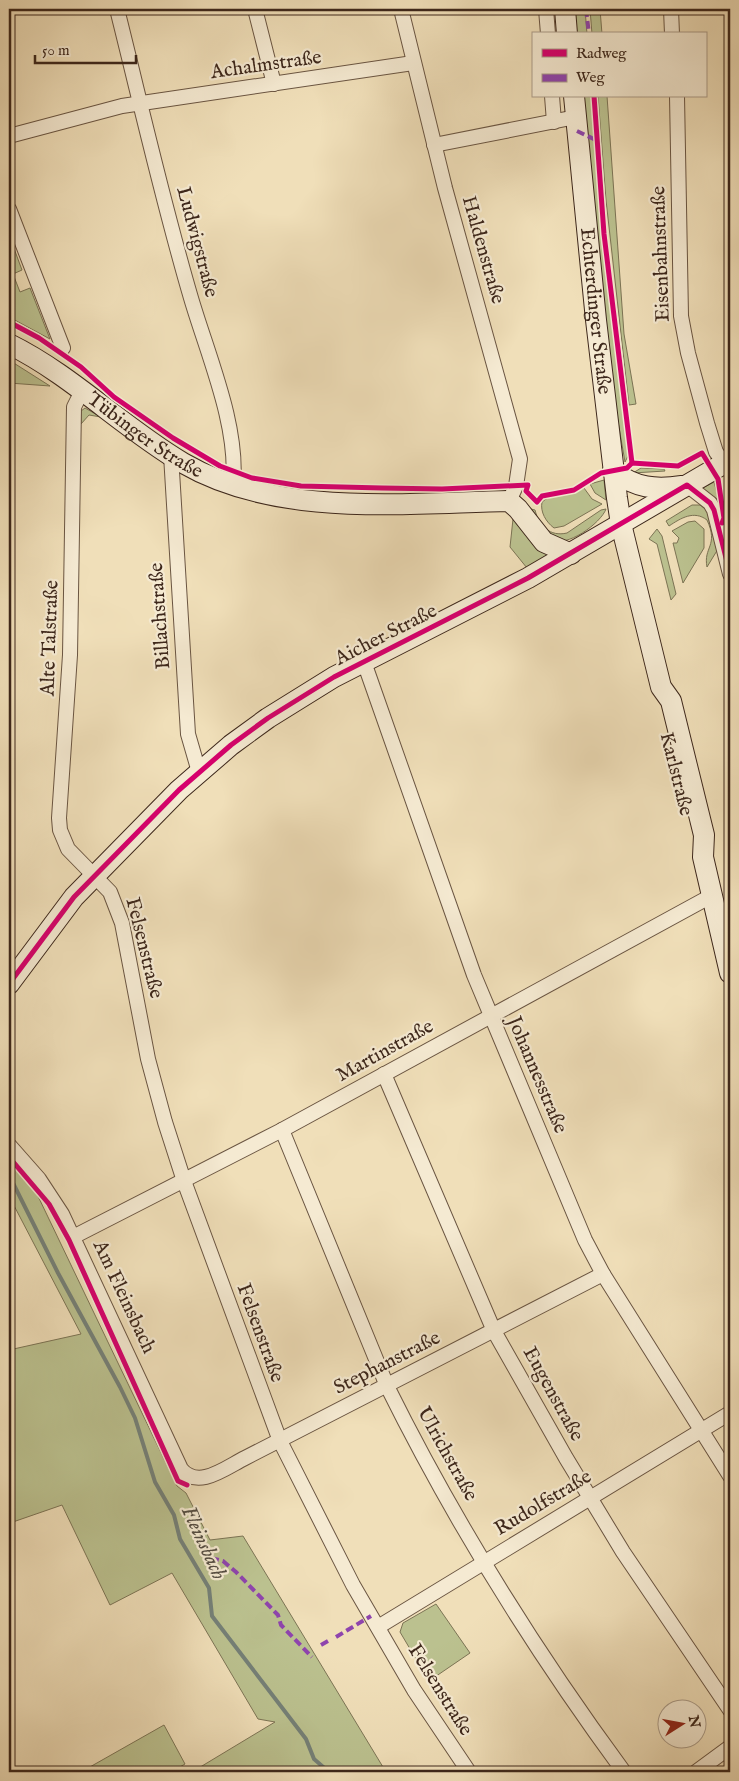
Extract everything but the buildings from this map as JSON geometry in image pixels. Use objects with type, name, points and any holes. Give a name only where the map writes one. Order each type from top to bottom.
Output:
[{"type":"main road","points":[[565,9],[567,32]]},
{"type":"main road","name":"Echterdinger Straße","points":[[574,98],[613,471],[621,524]]},
{"type":"main road","name":"Tübinger Straße","points":[[9,344],[52,368],[171,455],[196,470],[233,485],[264,494],[312,500],[382,502],[509,501]]},
{"type":"main road","name":"Aicher Straße","points":[[9,984],[59,916],[95,875],[198,772],[268,718],[334,677],[494,596],[571,554],[727,462]]},
{"type":"main road","points":[[613,471],[635,484],[650,488],[687,485]]},
{"type":"main road","points":[[509,501],[518,509],[544,542],[571,554]]},
{"type":"main road","name":"Karlstraße","points":[[621,524],[661,687],[671,701],[677,754],[689,802],[704,835],[703,857],[713,895],[726,932],[730,973]]},
{"type":"street","name":"Ludwigstraße","points":[[117,9],[191,298],[230,430],[235,454],[233,485]]},
{"type":"street","points":[[255,9],[274,84]]},
{"type":"street","name":"Haldenstraße","points":[[401,9],[434,144],[520,459],[516,486],[509,501]]},
{"type":"street","points":[[546,9],[548,32]]},
{"type":"street","points":[[670,9],[672,32]]},
{"type":"street","name":"Achalmstraße","points":[[9,136],[122,106],[141,105],[414,63]]},
{"type":"street","points":[[552,98],[554,122]]},
{"type":"street","name":"Eisenbahnstraße","points":[[677,98],[680,301],[688,353],[716,452],[727,462]]},
{"type":"street","points":[[434,144],[576,117]]},
{"type":"street","points":[[9,209],[63,348]]},
{"type":"street","name":"Alte Talstraße","points":[[82,391],[74,407],[70,655],[59,818],[60,830],[68,849],[95,875]]},
{"type":"street","name":"Billachstraße","points":[[171,455],[188,734],[198,772]]},
{"type":"street","points":[[687,485],[710,503],[714,510],[730,574]]},
{"type":"street","name":"Johannesstraße","points":[[364,662],[490,1016],[585,1240],[603,1274],[730,1476]]},
{"type":"street","name":"Felsenstraße","points":[[95,875],[110,892],[118,912],[148,1059],[165,1122],[184,1181],[280,1441],[329,1540],[378,1627],[414,1690],[469,1772]]},
{"type":"street","name":"Martinstraße","points":[[74,1237],[282,1130],[713,895]]},
{"type":"street","name":"Eugenstraße","points":[[384,1074],[494,1331],[589,1498],[660,1609],[730,1710]]},
{"type":"street","name":"Ulrichstraße","points":[[282,1130],[388,1386],[423,1454],[485,1562],[533,1639],[624,1772]]},
{"type":"street","name":"Am Fleinsbach","points":[[9,1144],[50,1194],[74,1237],[181,1469],[186,1476]]},
{"type":"street","name":"Stephanstraße","points":[[186,1476],[194,1479],[208,1477],[603,1274]]},
{"type":"street","name":"Rudolfstraße","points":[[378,1627],[730,1413]]},
{"type":"street","points":[[696,1772],[730,1747]]},
{"type":"green space","points":[[574,9],[585,9],[587,32],[576,32]]},
{"type":"green space","points":[[590,9],[600,9],[602,32],[592,32]]},
{"type":"green space","points":[[582,98],[593,98],[606,275],[629,454],[625,462],[612,387]]},
{"type":"green space","points":[[598,98],[607,98],[624,334],[636,404],[629,405],[606,200]]},
{"type":"green space","points":[[9,235],[22,270],[13,274],[20,292],[30,288],[50,339],[9,317]]},
{"type":"green space","points":[[9,360],[50,386],[9,383]]},
{"type":"green space","points":[[85,408],[101,417],[89,415],[81,424],[81,411]]},
{"type":"green space","points":[[641,468],[664,469],[665,471],[633,473]]},
{"type":"green space","points":[[604,480],[606,500],[595,493],[590,484]]},
{"type":"green space","points":[[714,482],[719,500],[701,489]]},
{"type":"green space","points":[[584,488],[592,499],[602,504],[564,526],[554,528],[548,523],[542,509],[542,502],[551,497]]},
{"type":"green space","points":[[692,505],[700,505],[709,512],[718,549],[707,567],[706,560],[712,536],[707,520],[692,515],[669,526],[666,521]]},
{"type":"green space","points":[[527,508],[535,510],[539,521],[546,529],[550,532],[561,534],[567,533],[601,510],[606,509],[597,521],[582,533],[574,538],[557,541],[548,536]]},
{"type":"green space","points":[[513,519],[550,553],[527,568],[510,547]]},
{"type":"green space","points":[[695,521],[704,529],[704,548],[683,583],[673,543],[677,543],[679,538],[672,531],[688,522]]},
{"type":"green space","points":[[657,529],[662,536],[676,594],[671,600],[657,544],[649,539]]},
{"type":"green space","points":[[9,1161],[36,1192],[177,1486],[186,1493],[210,1540],[243,1536],[386,1772],[192,1772],[275,1722],[258,1719],[172,1573],[110,1605],[62,1505],[10,1523],[9,1350],[81,1334],[9,1196]]},
{"type":"green space","points":[[436,1604],[470,1653],[429,1681],[400,1632],[403,1623]]},
{"type":"green space","points":[[164,1725],[185,1764],[171,1772],[81,1772]]},
{"type":"waterway","name":"Fleinsbach","points":[[9,1175],[58,1273],[135,1418],[155,1482],[174,1515],[180,1539],[209,1588],[212,1616],[306,1739],[314,1759],[329,1772]]},
{"type":"marked path","points":[[586,9],[589,32]]},
{"type":"marked path","points":[[577,131],[598,141]]},
{"type":"marked path","points":[[211,1558],[223,1561],[236,1572],[278,1615],[281,1625],[312,1657]]},
{"type":"marked path","points":[[336,1637],[371,1616]]},
{"type":"marked path","points":[[321,1645],[330,1640]]},
{"type":"cycle path","points":[[594,98],[604,234],[632,463]]},
{"type":"cycle path","points":[[9,322],[39,338],[81,367],[114,397],[173,438],[220,466],[252,478],[301,486],[442,489],[528,485],[526,491],[537,502],[542,496],[574,490],[601,473],[627,468],[632,463],[678,466],[702,453],[718,479],[724,518],[722,523]]},
{"type":"cycle path","points":[[9,984],[74,897],[179,790],[231,745],[268,718],[334,677],[528,578],[687,485],[710,503],[714,510],[730,574]]},
{"type":"cycle path","points":[[9,1157],[49,1204],[69,1240],[178,1481],[187,1485]]}]
